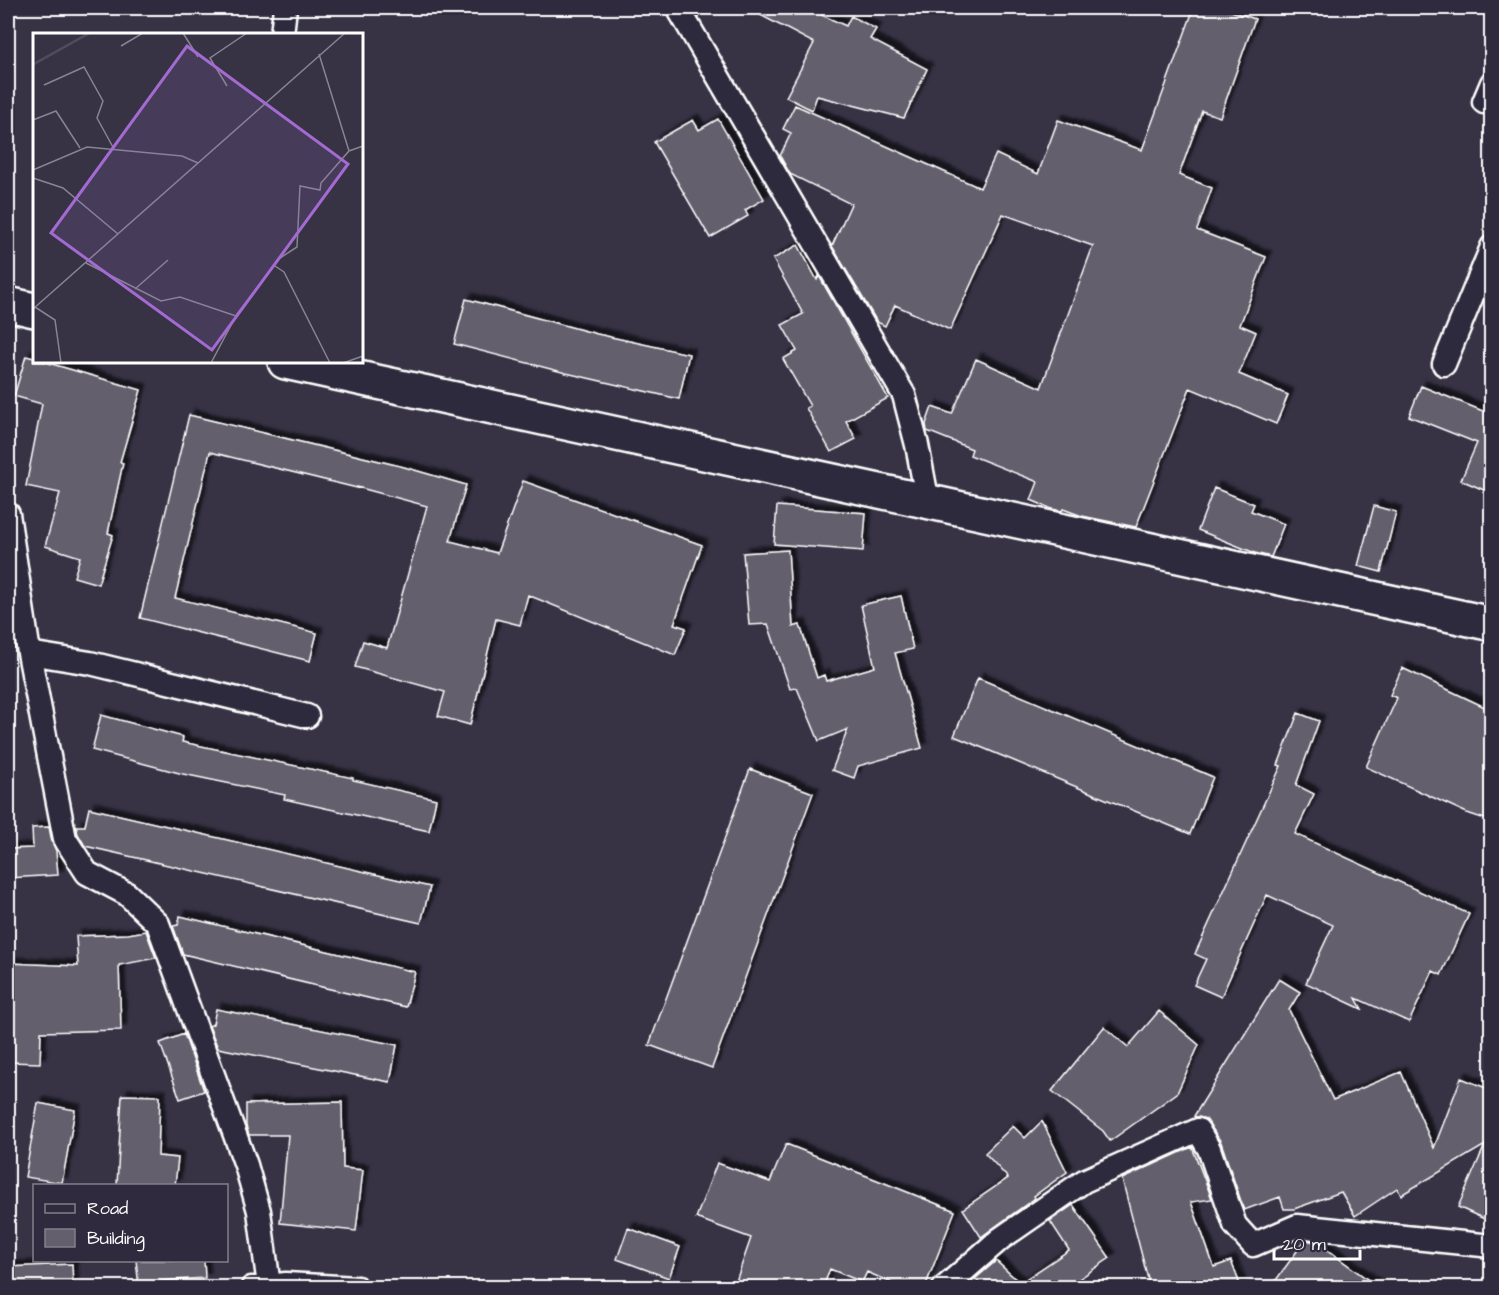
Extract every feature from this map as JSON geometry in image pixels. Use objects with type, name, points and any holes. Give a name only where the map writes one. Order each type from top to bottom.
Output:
[{"type":"main road","points":[[8,304],[33,310]]},
{"type":"main road","points":[[290,363],[1491,624]]},
{"type":"street","points":[[282,33],[285,8]]},
{"type":"street","points":[[680,9],[904,395],[917,445],[928,503]]},
{"type":"street","points":[[1444,364],[1491,247]]},
{"type":"street","points":[[8,514],[29,653],[65,839],[87,873],[127,894],[158,924],[246,1164],[259,1211],[261,1287],[286,1284],[357,1287]]},
{"type":"street","points":[[29,653],[90,663],[307,716]]},
{"type":"street","points":[[944,1287],[1000,1239],[1084,1181],[1198,1130],[1209,1149],[1235,1225],[1253,1245],[1296,1226],[1491,1246]]},
{"type":"building","points":[[747,8],[806,8],[846,26],[851,16],[876,29],[870,39],[927,69],[904,118],[817,96],[812,110],[786,97],[814,43]]},
{"type":"building","points":[[1194,8],[1222,8],[1255,19],[1220,117],[1202,111],[1179,175],[1212,188],[1197,230],[1266,257],[1240,325],[1256,332],[1239,374],[1288,395],[1276,424],[1190,388],[1136,527],[1082,516],[1063,509],[1062,511],[1052,509],[1031,500],[1038,482],[970,455],[972,449],[927,431],[926,424],[932,407],[952,414],[976,359],[1041,388],[1093,246],[1003,214],[950,330],[895,305],[885,326],[877,322],[832,246],[851,204],[790,174],[780,156],[791,133],[783,129],[795,105],[980,188],[996,154],[1038,174],[1058,120],[1142,150]]},
{"type":"building","points":[[718,119],[764,199],[745,210],[748,216],[710,238],[654,142],[693,120],[699,130]]},
{"type":"building","points":[[798,245],[817,280],[819,276],[888,398],[846,421],[856,439],[831,452],[806,408],[810,406],[783,359],[797,351],[782,325],[803,314],[773,259]]},
{"type":"building","points":[[466,299],[597,334],[689,354],[679,399],[454,344]]},
{"type":"building","points":[[26,356],[33,358],[33,363],[48,363],[141,390],[120,462],[123,463],[108,533],[113,535],[98,584],[74,577],[80,557],[45,546],[60,493],[26,486],[42,404],[14,396]]},
{"type":"building","points":[[1421,386],[1490,414],[1491,411],[1491,493],[1461,480],[1477,443],[1409,416]]},
{"type":"building","points":[[189,415],[404,467],[466,485],[450,541],[497,553],[523,481],[702,545],[674,624],[686,628],[675,655],[528,595],[520,625],[496,619],[470,725],[438,716],[445,692],[355,667],[363,641],[387,648],[427,506],[210,452],[175,598],[317,633],[310,661],[140,618]]},
{"type":"building","points":[[1214,488],[1254,504],[1251,511],[1284,524],[1271,557],[1198,530]]},
{"type":"building","points":[[777,506],[866,513],[863,551],[774,544]]},
{"type":"building","points":[[1374,506],[1396,512],[1381,572],[1358,566]]},
{"type":"building","points":[[788,550],[793,627],[800,625],[817,678],[824,675],[826,681],[875,667],[861,605],[901,596],[913,649],[895,653],[922,748],[858,766],[854,778],[832,770],[848,729],[819,741],[797,688],[790,689],[768,624],[749,625],[743,553]]},
{"type":"building","points":[[1402,668],[1491,710],[1491,821],[1467,813],[1366,767],[1397,698],[1390,695]]},
{"type":"building","points":[[978,678],[1213,777],[1190,834],[954,736]]},
{"type":"building","points":[[1298,713],[1319,721],[1296,785],[1314,794],[1295,834],[1469,914],[1441,975],[1433,971],[1409,1022],[1356,998],[1362,1009],[1306,983],[1333,925],[1267,895],[1221,997],[1194,985],[1206,959],[1195,954],[1281,766],[1278,765]]},
{"type":"building","points":[[101,715],[183,737],[182,742],[353,778],[353,780],[436,799],[429,831],[284,799],[285,795],[183,774],[92,750]]},
{"type":"building","points":[[750,769],[813,793],[712,1068],[649,1045]]},
{"type":"building","points":[[89,808],[430,887],[421,923],[85,846],[76,826],[85,826]]},
{"type":"building","points":[[49,827],[56,851],[58,875],[8,878],[8,849],[33,848],[32,828]]},
{"type":"building","points":[[180,916],[415,972],[406,1007],[183,954],[173,926],[178,925]]},
{"type":"building","points":[[146,931],[156,958],[119,965],[121,1030],[41,1032],[40,1063],[8,1062],[8,963],[78,966],[76,936]]},
{"type":"building","points":[[1279,979],[1300,992],[1289,1010],[1333,1100],[1401,1072],[1434,1148],[1461,1078],[1491,1090],[1491,1222],[1458,1207],[1485,1145],[1401,1195],[1397,1188],[1355,1216],[1341,1192],[1294,1209],[1284,1209],[1280,1197],[1244,1210],[1221,1142],[1206,1119],[1194,1116]]},
{"type":"building","points":[[216,1009],[397,1045],[390,1082],[218,1048],[209,1026],[213,1024]]},
{"type":"building","points":[[1159,1011],[1199,1045],[1177,1093],[1110,1141],[1103,1131],[1052,1091],[1104,1027],[1128,1047]]},
{"type":"building","points":[[184,1034],[204,1091],[180,1099],[160,1043]]},
{"type":"building","points":[[122,1095],[160,1096],[158,1156],[178,1158],[175,1184],[117,1184]]},
{"type":"building","points":[[342,1102],[343,1168],[363,1170],[356,1231],[280,1223],[288,1135],[249,1135],[246,1126],[246,1104]]},
{"type":"building","points":[[38,1103],[75,1110],[62,1183],[25,1177]]},
{"type":"building","points":[[1042,1121],[1067,1172],[981,1237],[963,1209],[1008,1178],[985,1153],[1013,1126],[1025,1138]]},
{"type":"building","points":[[786,1144],[955,1211],[925,1287],[901,1287],[867,1272],[862,1282],[830,1269],[823,1287],[734,1287],[751,1238],[696,1218],[717,1163],[770,1182]]},
{"type":"building","points":[[1192,1147],[1212,1199],[1191,1202],[1214,1267],[1231,1261],[1241,1287],[1150,1287],[1122,1179]]},
{"type":"building","points":[[1073,1205],[1110,1258],[1067,1287],[984,1287],[975,1279],[996,1261],[1020,1283],[1069,1250],[1050,1221]]},
{"type":"building","points":[[628,1228],[680,1247],[669,1278],[617,1259]]},
{"type":"building","points":[[1305,1240],[1316,1242],[1378,1287],[1271,1287]]},
{"type":"building","points":[[136,1262],[204,1262],[205,1278],[161,1281],[161,1287],[139,1287]]},
{"type":"building","points":[[72,1264],[73,1287],[8,1287],[8,1267]]}]
